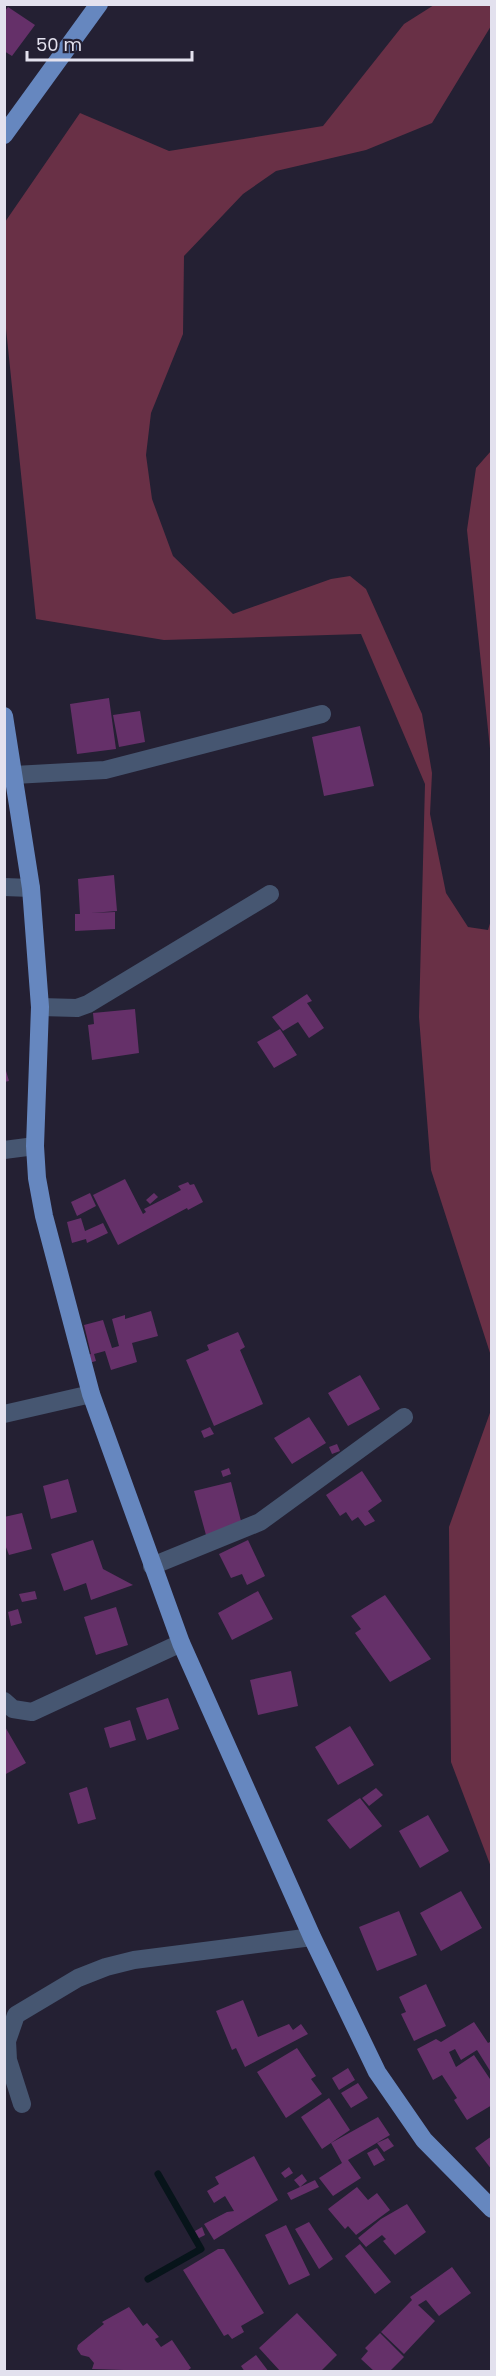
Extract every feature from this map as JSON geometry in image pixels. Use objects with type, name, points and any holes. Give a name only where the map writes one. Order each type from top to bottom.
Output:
[{"type":"main road","points":[[4,135],[99,4]]},
{"type":"main road","points":[[4,716],[31,888],[39,1007],[35,1146],[37,1179],[44,1216],[91,1394],[181,1643],[312,1937],[377,2072],[401,2110],[424,2140],[492,2209]]},
{"type":"street","points":[[14,774],[105,770],[322,714]]},
{"type":"street","points":[[4,887],[31,888]]},
{"type":"street","points":[[39,1007],[77,1008],[88,1004],[270,894]]},
{"type":"street","points":[[4,1150],[35,1146]]},
{"type":"street","points":[[4,1414],[91,1394]]},
{"type":"street","points":[[152,1566],[260,1522],[404,1417]]},
{"type":"street","points":[[4,1701],[13,1709],[32,1712],[181,1643]]},
{"type":"street","points":[[22,2104],[8,2060],[8,2041],[16,2015],[78,1978],[105,1967],[134,1960],[312,1937]]},
{"type":"shaded area","points":[[434,5],[491,5],[491,26],[432,123],[366,150],[276,171],[243,194],[184,256],[183,334],[151,413],[146,455],[152,499],[173,556],[233,614],[331,579],[350,576],[366,589],[422,714],[432,773],[430,814],[446,893],[468,927],[488,930],[491,920],[491,1356],[431,1170],[419,1017],[425,784],[361,634],[164,640],[36,619],[5,319],[5,222],[80,113],[169,151],[323,126],[404,24]]},
{"type":"shaded area","points":[[491,451],[491,758],[467,530],[476,468]]},
{"type":"shaded area","points":[[491,1410],[491,1867],[451,1762],[449,1527]]},
{"type":"building","points":[[8,7],[35,25],[12,56],[4,51],[4,12]]},
{"type":"building","points":[[109,698],[116,749],[77,754],[70,704]]},
{"type":"building","points":[[140,711],[145,742],[119,747],[113,715]]},
{"type":"building","points":[[360,726],[374,786],[324,796],[312,737]]},
{"type":"building","points":[[114,875],[117,911],[91,913],[115,912],[115,929],[75,931],[75,914],[80,914],[78,879]]},
{"type":"building","points":[[307,994],[312,1001],[307,1003],[324,1028],[309,1038],[298,1022],[283,1031],[272,1017]]},
{"type":"building","points":[[135,1009],[139,1053],[92,1060],[88,1025],[94,1024],[93,1013]]},
{"type":"building","points":[[280,1029],[297,1055],[274,1068],[257,1042]]},
{"type":"building","points":[[4,1064],[9,1081],[4,1082]]},
{"type":"building","points":[[125,1179],[143,1214],[146,1212],[144,1209],[181,1190],[178,1186],[188,1182],[190,1185],[194,1184],[203,1202],[188,1210],[187,1208],[118,1245],[93,1195]]},
{"type":"building","points":[[90,1193],[96,1206],[77,1216],[71,1202]]},
{"type":"building","points":[[154,1193],[158,1197],[150,1204],[146,1200]]},
{"type":"building","points":[[81,1218],[85,1231],[103,1223],[108,1233],[87,1243],[86,1239],[72,1243],[67,1222]]},
{"type":"building","points":[[151,1311],[158,1336],[132,1343],[137,1362],[111,1370],[105,1351],[94,1354],[96,1361],[89,1363],[87,1355],[91,1354],[84,1325],[103,1320],[112,1348],[119,1346],[112,1319],[125,1315],[125,1319]]},
{"type":"building","points":[[238,1332],[245,1347],[240,1350],[263,1404],[214,1426],[186,1360],[209,1350],[207,1345]]},
{"type":"building","points":[[360,1375],[380,1409],[348,1426],[328,1393]]},
{"type":"building","points":[[309,1417],[326,1443],[292,1464],[274,1438]]},
{"type":"building","points":[[210,1427],[214,1434],[204,1438],[201,1431]]},
{"type":"building","points":[[337,1444],[340,1451],[332,1454],[329,1447]]},
{"type":"building","points":[[229,1468],[231,1474],[223,1477],[221,1471]]},
{"type":"building","points":[[362,1471],[382,1501],[368,1511],[375,1521],[365,1526],[358,1517],[352,1521],[346,1512],[340,1516],[326,1495]]},
{"type":"building","points":[[68,1479],[77,1512],[51,1519],[43,1486]]},
{"type":"building","points":[[231,1482],[242,1525],[206,1535],[194,1491]]},
{"type":"building","points":[[22,1513],[32,1549],[9,1555],[4,1542],[4,1517]]},
{"type":"building","points":[[93,1540],[103,1569],[133,1585],[91,1600],[86,1583],[64,1591],[51,1554]]},
{"type":"building","points":[[248,1540],[265,1576],[247,1585],[242,1574],[231,1578],[219,1554]]},
{"type":"building","points":[[35,1591],[37,1599],[22,1602],[19,1594]]},
{"type":"building","points":[[258,1591],[273,1619],[232,1640],[218,1613]]},
{"type":"building","points":[[385,1595],[431,1659],[390,1682],[355,1633],[361,1629],[351,1616]]},
{"type":"building","points":[[116,1607],[128,1645],[96,1655],[84,1617]]},
{"type":"building","points":[[18,1609],[22,1623],[11,1626],[8,1612]]},
{"type":"building","points":[[291,1671],[298,1706],[258,1715],[250,1680]]},
{"type":"building","points":[[168,1698],[179,1729],[147,1740],[136,1708]]},
{"type":"building","points":[[130,1720],[136,1740],[110,1748],[104,1728]]},
{"type":"building","points":[[4,1725],[26,1763],[4,1775]]},
{"type":"building","points":[[350,1726],[374,1765],[338,1785],[315,1747]]},
{"type":"building","points":[[87,1787],[96,1819],[78,1824],[69,1793]]},
{"type":"building","points":[[376,1788],[383,1795],[369,1806],[362,1798]]},
{"type":"building","points":[[360,1798],[382,1826],[350,1849],[327,1820]]},
{"type":"building","points":[[428,1815],[449,1851],[420,1868],[399,1831]]},
{"type":"building","points":[[461,1891],[482,1928],[441,1951],[420,1913]]},
{"type":"building","points":[[399,1911],[417,1955],[377,1971],[359,1927]]},
{"type":"building","points":[[426,1984],[446,2026],[414,2041],[401,2014],[406,2012],[399,1997]]},
{"type":"building","points":[[243,2000],[258,2037],[289,2024],[293,2030],[301,2024],[308,2034],[245,2067],[236,2048],[232,2050],[216,2011]]},
{"type":"building","points":[[474,2022],[488,2043],[492,2041],[492,2074],[477,2050],[461,2060],[455,2049],[449,2052],[456,2067],[474,2055],[492,2082],[492,2105],[467,2120],[454,2100],[457,2098],[442,2075],[433,2080],[417,2049],[436,2039],[441,2042]]},
{"type":"building","points":[[297,2048],[316,2076],[311,2079],[322,2094],[286,2118],[257,2072]]},
{"type":"building","points":[[348,2068],[355,2080],[339,2090],[332,2078]]},
{"type":"building","points":[[358,2083],[368,2098],[351,2108],[341,2093]]},
{"type":"building","points":[[329,2098],[350,2130],[322,2149],[301,2117]]},
{"type":"building","points":[[378,2117],[390,2135],[348,2160],[361,2178],[333,2196],[319,2178],[342,2163],[331,2143]]},
{"type":"building","points":[[492,2136],[492,2170],[475,2148]]},
{"type":"building","points":[[388,2138],[394,2146],[384,2152],[377,2143]]},
{"type":"building","points":[[377,2148],[385,2160],[374,2166],[367,2153]]},
{"type":"building","points":[[254,2156],[278,2200],[214,2240],[204,2224],[227,2212],[234,2211],[225,2196],[214,2203],[207,2191],[219,2184],[215,2177]]},
{"type":"building","points":[[289,2167],[293,2173],[285,2178],[281,2173]]},
{"type":"building","points":[[302,2174],[307,2181],[300,2187],[294,2180]]},
{"type":"building","points":[[315,2180],[319,2187],[291,2200],[287,2193]]},
{"type":"building","points":[[357,2187],[368,2200],[377,2193],[390,2210],[356,2235],[348,2226],[345,2229],[328,2209]]},
{"type":"building","points":[[407,2204],[426,2232],[395,2255],[383,2241],[386,2239],[382,2235],[366,2247],[358,2238],[381,2219]]},
{"type":"building","points":[[309,2222],[333,2259],[319,2269],[295,2229]]},
{"type":"building","points":[[286,2225],[310,2275],[289,2285],[265,2235]]},
{"type":"building","points":[[202,2227],[205,2235],[199,2238],[195,2231]]},
{"type":"building","points":[[360,2244],[391,2282],[375,2294],[345,2256]]},
{"type":"building","points":[[218,2249],[224,2249],[264,2313],[241,2326],[244,2332],[232,2339],[228,2334],[224,2336],[183,2270]]},
{"type":"building","points":[[452,2267],[471,2293],[439,2316],[426,2300],[418,2305],[435,2321],[404,2354],[381,2332],[412,2300],[410,2297]]},
{"type":"building","points":[[129,2307],[143,2326],[147,2323],[159,2337],[155,2339],[161,2347],[172,2340],[191,2368],[186,2372],[92,2369],[94,2363],[89,2357],[81,2355],[77,2349],[78,2345],[104,2324],[102,2322]]},
{"type":"building","points":[[297,2313],[337,2355],[320,2372],[281,2372],[259,2348]]},
{"type":"building","points":[[380,2333],[404,2357],[389,2372],[375,2372],[361,2359],[368,2351],[365,2348]]},
{"type":"building","points":[[256,2355],[269,2372],[245,2372],[241,2366]]},
{"type":"waterway","points":[[148,2279],[201,2249],[158,2174]]}]
